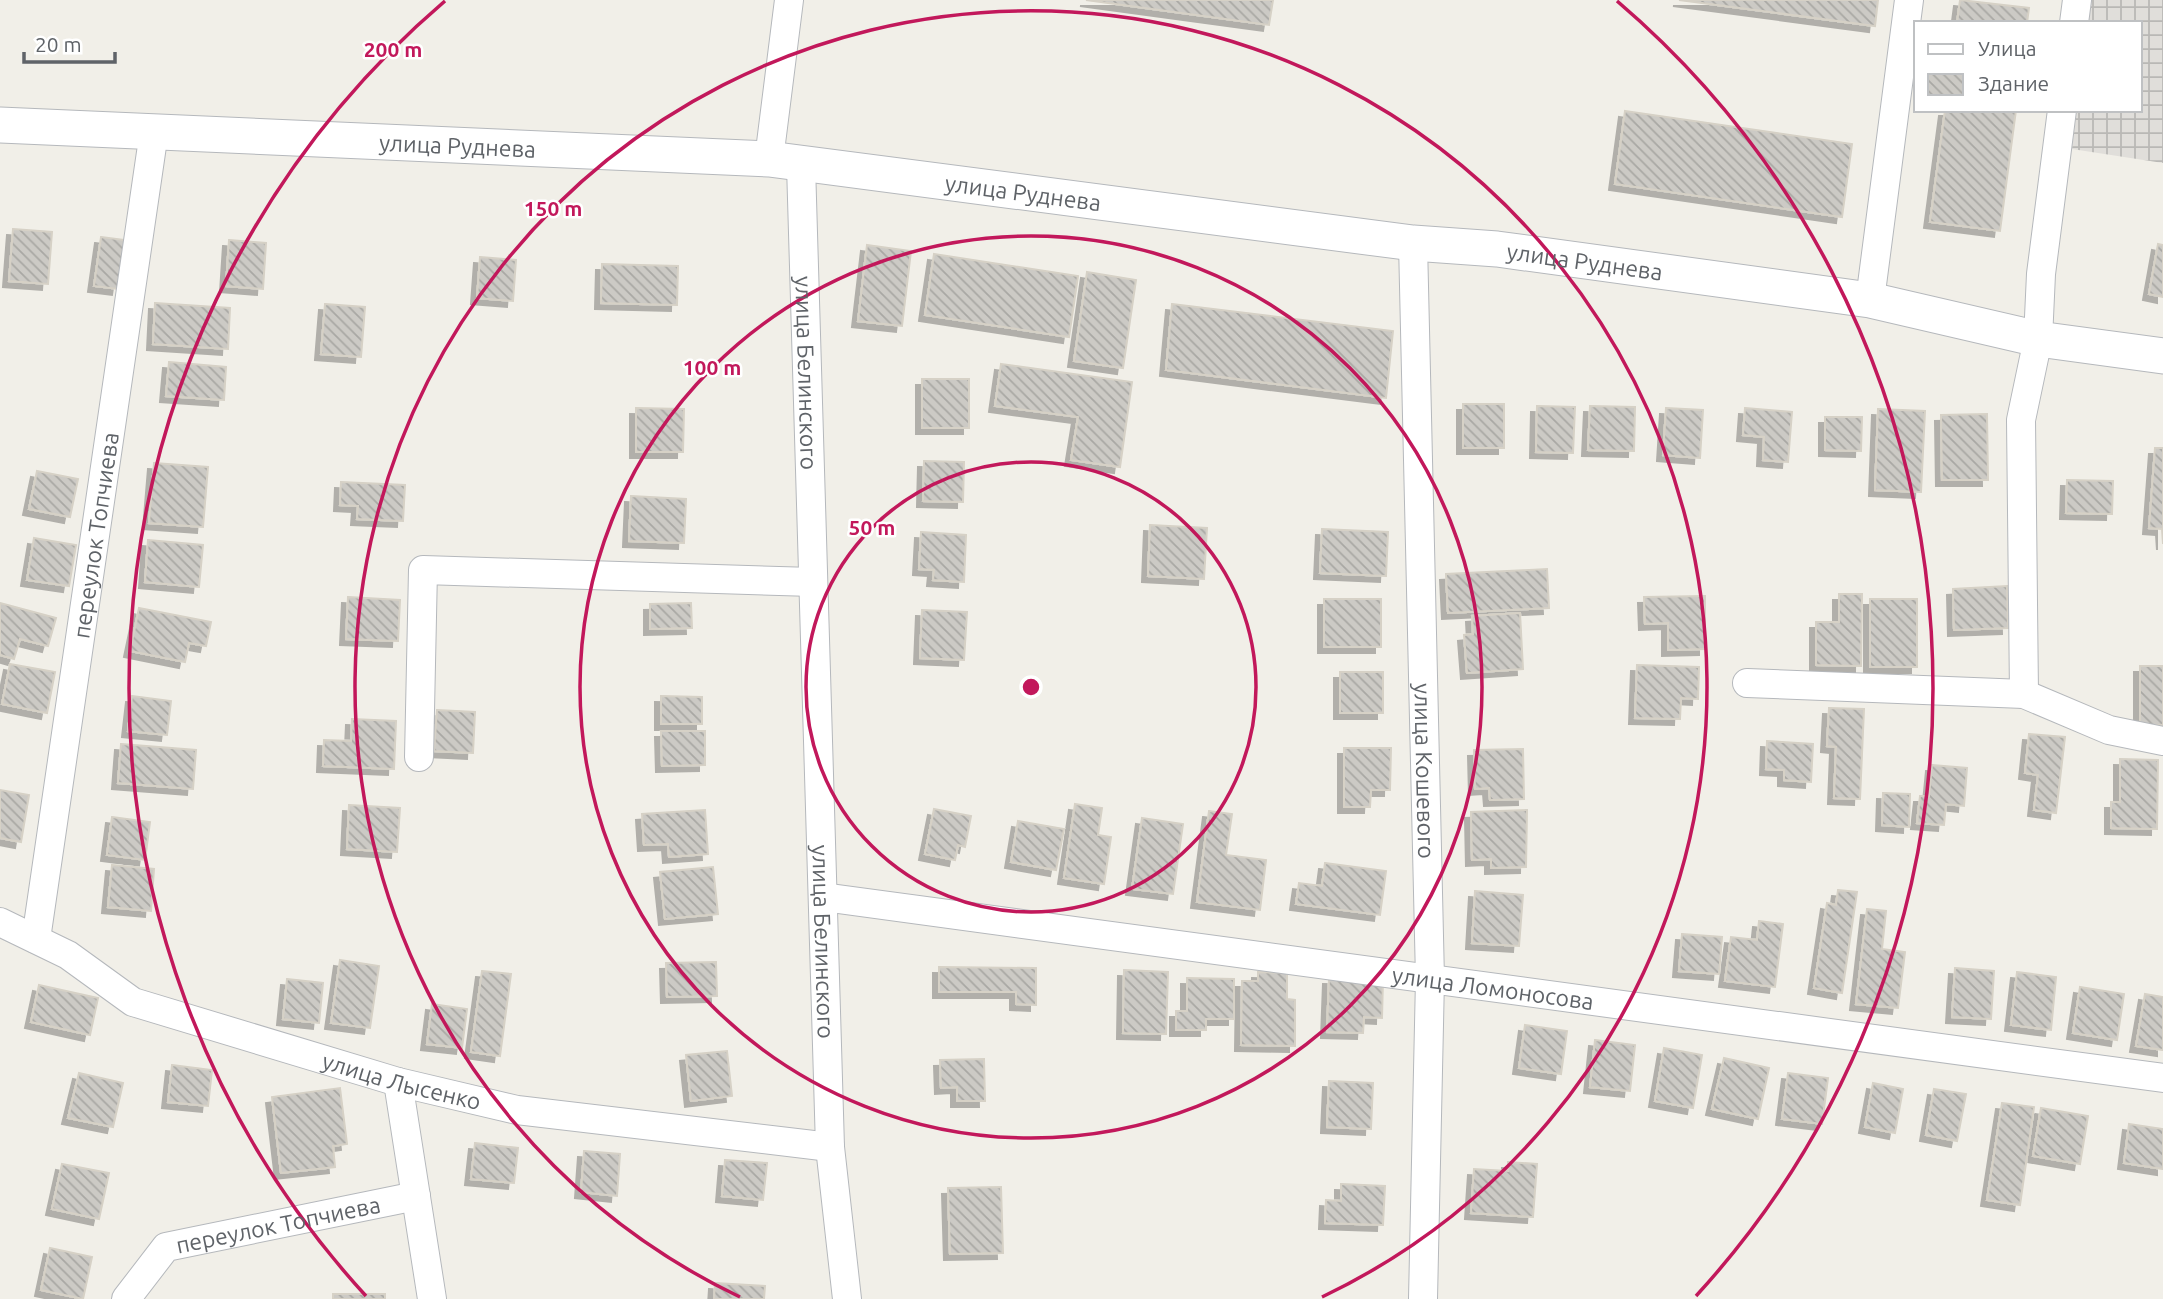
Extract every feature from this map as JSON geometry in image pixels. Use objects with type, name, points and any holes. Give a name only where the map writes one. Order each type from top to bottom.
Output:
[{"type":"street","name":"улица Белинского","points":[[789,0],[785,162],[813,582],[830,1147],[847,1299]]},
{"type":"street","points":[[1870,300],[1909,0]]},
{"type":"street","points":[[2074,21],[2077,0]]},
{"type":"street","points":[[2024,694],[2021,420],[2038,339],[2041,274],[2063,112]]},
{"type":"street","name":"улица Руднева","points":[[0,125],[785,162],[1413,243],[1497,249],[1870,300],[2038,339],[2163,356]]},
{"type":"street","name":"переулок Топчиева","points":[[36,939],[154,132]]},
{"type":"street","name":"улица Кошевого","points":[[1413,243],[1430,979],[1423,1299]]},
{"type":"street","points":[[419,757],[423,570],[813,582]]},
{"type":"street","points":[[1747,682],[2024,694],[2109,730],[2163,741]]},
{"type":"street","name":"улица Ломоносова","points":[[823,897],[2163,1078]]},
{"type":"street","name":"улица Лысенко","points":[[0,922],[68,955],[133,1002],[398,1082],[517,1110],[830,1147]]},
{"type":"street","points":[[398,1082],[432,1299]]},
{"type":"street","name":"переулок Топчиева","points":[[127,1299],[166,1247],[416,1196]]},
{"type":"shaded area","points":[[2091,0],[2163,0],[2163,163],[2072,149],[2077,112],[2142,112],[2142,21],[2088,21]]},
{"type":"building","points":[[1086,0],[1273,0],[1269,25]]},
{"type":"building","points":[[1679,0],[1878,0],[1875,26]]},
{"type":"building","points":[[1960,0],[2029,8],[2027,21],[1957,21]]},
{"type":"building","points":[[1625,111],[1852,144],[1842,217],[1615,184]]},
{"type":"building","points":[[1945,112],[2016,112],[2000,231],[1930,222]]},
{"type":"building","points":[[13,229],[52,232],[48,284],[9,281]]},
{"type":"building","points":[[101,237],[125,240],[118,289],[94,286]]},
{"type":"building","points":[[229,240],[266,243],[263,289],[226,286]]},
{"type":"building","points":[[2158,244],[2163,245],[2163,297],[2149,294]]},
{"type":"building","points":[[867,245],[911,251],[902,326],[858,321]]},
{"type":"building","points":[[934,254],[1078,276],[1069,337],[925,315]]},
{"type":"building","points":[[480,257],[516,260],[513,301],[477,298]]},
{"type":"building","points":[[602,264],[678,266],[677,305],[601,303]]},
{"type":"building","points":[[1087,272],[1136,280],[1123,368],[1074,361]]},
{"type":"building","points":[[155,303],[230,308],[228,349],[153,344]]},
{"type":"building","points":[[325,304],[365,307],[361,357],[321,354]]},
{"type":"building","points":[[1172,304],[1393,331],[1386,398],[1166,370]]},
{"type":"building","points":[[169,362],[226,367],[224,400],[166,396]]},
{"type":"building","points":[[1001,364],[1132,382],[1120,467],[1071,460],[1078,417],[995,406]]},
{"type":"building","points":[[922,379],[969,379],[969,428],[922,428]]},
{"type":"building","points":[[1463,404],[1504,404],[1504,448],[1463,448]]},
{"type":"building","points":[[1537,406],[1575,407],[1573,453],[1536,452]]},
{"type":"building","points":[[1590,406],[1635,407],[1634,451],[1588,450]]},
{"type":"building","points":[[636,408],[684,409],[683,452],[636,452]]},
{"type":"building","points":[[1666,408],[1703,410],[1700,458],[1663,455]]},
{"type":"building","points":[[1745,408],[1792,412],[1788,462],[1763,460],[1764,437],[1743,435]]},
{"type":"building","points":[[1878,409],[1925,411],[1921,492],[1875,490]]},
{"type":"building","points":[[1987,414],[1988,480],[1942,480],[1941,415]]},
{"type":"building","points":[[1825,417],[1862,417],[1861,451],[1825,450]]},
{"type":"building","points":[[2155,448],[2163,448],[2163,544],[2162,529],[2149,528]]},
{"type":"building","points":[[924,461],[964,462],[963,502],[923,501]]},
{"type":"building","points":[[154,463],[208,467],[203,527],[149,523]]},
{"type":"building","points":[[37,471],[78,479],[70,517],[29,509]]},
{"type":"building","points":[[2067,480],[2113,481],[2112,514],[2066,513]]},
{"type":"building","points":[[341,482],[405,485],[403,521],[357,519],[358,506],[340,505]]},
{"type":"building","points":[[631,496],[686,499],[684,543],[629,541]]},
{"type":"building","points":[[1150,525],[1207,528],[1204,579],[1148,576]]},
{"type":"building","points":[[1322,529],[1388,532],[1386,576],[1320,573]]},
{"type":"building","points":[[921,532],[966,535],[964,582],[933,580],[934,570],[919,569]]},
{"type":"building","points":[[34,538],[76,545],[69,586],[27,580]]},
{"type":"building","points":[[148,540],[203,545],[199,587],[145,582]]},
{"type":"building","points":[[1547,569],[1549,608],[1448,613],[1446,574]]},
{"type":"building","points":[[2007,586],[2008,628],[1954,630],[1953,589]]},
{"type":"building","points":[[1839,594],[1862,594],[1861,666],[1816,665],[1816,622],[1839,622]]},
{"type":"building","points":[[1705,596],[1705,649],[1668,650],[1668,623],[1645,624],[1644,597]]},
{"type":"building","points":[[348,597],[400,600],[398,641],[346,639]]},
{"type":"building","points":[[1324,599],[1381,599],[1381,647],[1324,647]]},
{"type":"building","points":[[1870,599],[1917,599],[1917,667],[1870,667]]},
{"type":"building","points":[[0,603],[56,618],[48,646],[20,639],[14,659],[0,655]]},
{"type":"building","points":[[691,603],[692,628],[650,629],[650,604]]},
{"type":"building","points":[[139,608],[211,622],[206,646],[189,643],[185,662],[130,651]]},
{"type":"building","points":[[922,610],[967,612],[964,660],[920,658]]},
{"type":"building","points":[[1520,613],[1523,669],[1467,673],[1464,635],[1473,634],[1472,616]]},
{"type":"building","points":[[10,664],[55,672],[47,713],[2,704]]},
{"type":"building","points":[[1637,665],[1699,667],[1698,699],[1681,698],[1680,719],[1635,718]]},
{"type":"building","points":[[2140,666],[2163,666],[2163,725],[2140,725]]},
{"type":"building","points":[[1340,672],[1383,672],[1383,713],[1340,713]]},
{"type":"building","points":[[132,696],[171,701],[167,735],[128,731]]},
{"type":"building","points":[[661,696],[702,697],[702,724],[661,724]]},
{"type":"building","points":[[1829,708],[1864,709],[1860,799],[1834,798],[1836,747],[1827,746]]},
{"type":"building","points":[[437,710],[475,712],[473,753],[434,751]]},
{"type":"building","points":[[352,719],[396,721],[394,769],[323,766],[324,740],[351,741]]},
{"type":"building","points":[[661,731],[705,731],[705,765],[662,766]]},
{"type":"building","points":[[2029,734],[2065,737],[2056,813],[2034,810],[2038,775],[2025,773]]},
{"type":"building","points":[[1767,741],[1813,744],[1811,782],[1784,780],[1784,770],[1766,769]]},
{"type":"building","points":[[121,744],[196,750],[193,789],[118,783]]},
{"type":"building","points":[[1344,748],[1391,748],[1390,790],[1371,790],[1370,807],[1344,807]]},
{"type":"building","points":[[1523,749],[1524,799],[1490,800],[1489,788],[1475,789],[1474,750]]},
{"type":"building","points":[[2120,759],[2158,760],[2157,829],[2111,828],[2111,802],[2120,802]]},
{"type":"building","points":[[1932,765],[1967,768],[1964,806],[1946,804],[1944,825],[1917,823],[1920,796],[1929,796]]},
{"type":"building","points":[[0,790],[29,795],[21,842],[0,838]]},
{"type":"building","points":[[1883,793],[1910,794],[1909,827],[1882,825]]},
{"type":"building","points":[[1075,804],[1102,808],[1098,835],[1111,837],[1104,884],[1064,878]]},
{"type":"building","points":[[349,805],[400,808],[397,852],[347,849]]},
{"type":"building","points":[[934,809],[971,816],[965,847],[958,845],[955,860],[925,854]]},
{"type":"building","points":[[705,810],[708,854],[669,857],[668,844],[644,845],[642,814]]},
{"type":"building","points":[[1527,810],[1526,867],[1491,868],[1491,859],[1472,860],[1471,812]]},
{"type":"building","points":[[1209,811],[1232,814],[1226,855],[1266,860],[1260,910],[1197,902]]},
{"type":"building","points":[[112,817],[150,822],[145,860],[107,855]]},
{"type":"building","points":[[1142,818],[1183,824],[1173,894],[1132,889]]},
{"type":"building","points":[[1018,821],[1064,829],[1056,870],[1011,862]]},
{"type":"building","points":[[1325,863],[1386,871],[1380,915],[1296,904],[1299,883],[1322,886]]},
{"type":"building","points":[[112,865],[154,869],[151,911],[108,907]]},
{"type":"building","points":[[713,867],[718,914],[665,919],[660,872]]},
{"type":"building","points":[[1838,890],[1857,892],[1842,993],[1814,988],[1827,903],[1836,905]]},
{"type":"building","points":[[1475,891],[1523,895],[1519,946],[1472,943]]},
{"type":"building","points":[[1867,909],[1886,911],[1882,949],[1905,952],[1898,1008],[1856,1004]]},
{"type":"building","points":[[1759,921],[1783,924],[1775,987],[1725,981],[1731,937],[1757,940]]},
{"type":"building","points":[[1682,934],[1722,937],[1719,974],[1679,971]]},
{"type":"building","points":[[340,960],[379,966],[370,1028],[331,1023]]},
{"type":"building","points":[[716,962],[717,996],[667,997],[666,963]]},
{"type":"building","points":[[939,967],[1036,968],[1036,1005],[1016,1004],[1016,992],[939,992]]},
{"type":"building","points":[[1955,968],[1994,971],[1991,1019],[1952,1017]]},
{"type":"building","points":[[1124,970],[1168,972],[1166,1034],[1123,1033]]},
{"type":"building","points":[[482,971],[511,974],[500,1056],[471,1052]]},
{"type":"building","points":[[1258,972],[1287,973],[1287,999],[1295,1000],[1295,1046],[1241,1045],[1242,981],[1258,981]]},
{"type":"building","points":[[2017,972],[2056,977],[2051,1030],[2011,1025]]},
{"type":"building","points":[[1187,978],[1234,979],[1234,1019],[1206,1019],[1206,1030],[1176,1030],[1176,1011],[1187,1011]]},
{"type":"building","points":[[1329,978],[1383,979],[1382,1018],[1364,1017],[1363,1033],[1327,1032]]},
{"type":"building","points":[[287,979],[323,983],[319,1023],[283,1019]]},
{"type":"building","points":[[39,985],[98,998],[90,1035],[31,1022]]},
{"type":"building","points":[[2080,987],[2124,994],[2117,1040],[2073,1033]]},
{"type":"building","points":[[2145,994],[2163,997],[2163,1050],[2136,1046]]},
{"type":"building","points":[[432,1004],[467,1009],[462,1048],[427,1044]]},
{"type":"building","points":[[1525,1025],[1567,1031],[1561,1074],[1519,1068]]},
{"type":"building","points":[[1595,1040],[1635,1045],[1630,1091],[1590,1087]]},
{"type":"building","points":[[1664,1048],[1702,1055],[1693,1108],[1655,1101]]},
{"type":"building","points":[[727,1051],[732,1096],[691,1101],[686,1055]]},
{"type":"building","points":[[1724,1058],[1769,1068],[1758,1119],[1712,1109]]},
{"type":"building","points":[[984,1059],[985,1101],[957,1101],[957,1087],[941,1088],[940,1060]]},
{"type":"building","points":[[172,1065],[212,1070],[208,1106],[168,1102]]},
{"type":"building","points":[[79,1073],[123,1083],[113,1127],[68,1118]]},
{"type":"building","points":[[1788,1073],[1828,1078],[1822,1124],[1782,1119]]},
{"type":"building","points":[[1329,1081],[1373,1083],[1371,1129],[1327,1127]]},
{"type":"building","points":[[1873,1083],[1903,1089],[1895,1133],[1865,1127]]},
{"type":"building","points":[[340,1088],[347,1144],[333,1146],[335,1167],[281,1173],[272,1097]]},
{"type":"building","points":[[1934,1089],[1966,1094],[1957,1141],[1926,1135]]},
{"type":"building","points":[[2002,1103],[2034,1107],[2020,1205],[1987,1200]]},
{"type":"building","points":[[2041,1108],[2088,1116],[2080,1164],[2033,1156]]},
{"type":"building","points":[[2129,1124],[2163,1129],[2163,1169],[2124,1163]]},
{"type":"building","points":[[475,1143],[518,1148],[514,1183],[471,1179]]},
{"type":"building","points":[[584,1151],[620,1154],[617,1196],[581,1192]]},
{"type":"building","points":[[725,1160],[767,1163],[763,1200],[722,1196]]},
{"type":"building","points":[[1508,1162],[1537,1164],[1533,1217],[1471,1213],[1474,1169],[1508,1171]]},
{"type":"building","points":[[62,1164],[109,1173],[99,1219],[52,1209]]},
{"type":"building","points":[[1341,1184],[1385,1186],[1383,1225],[1325,1223],[1326,1200],[1341,1201]]},
{"type":"building","points":[[1001,1187],[1003,1253],[950,1254],[948,1188]]},
{"type":"building","points":[[50,1248],[92,1257],[83,1299],[41,1290]]},
{"type":"building","points":[[715,1283],[765,1286],[764,1299],[714,1299]]},
{"type":"building","points":[[333,1294],[385,1294],[385,1299],[333,1299]]}]
